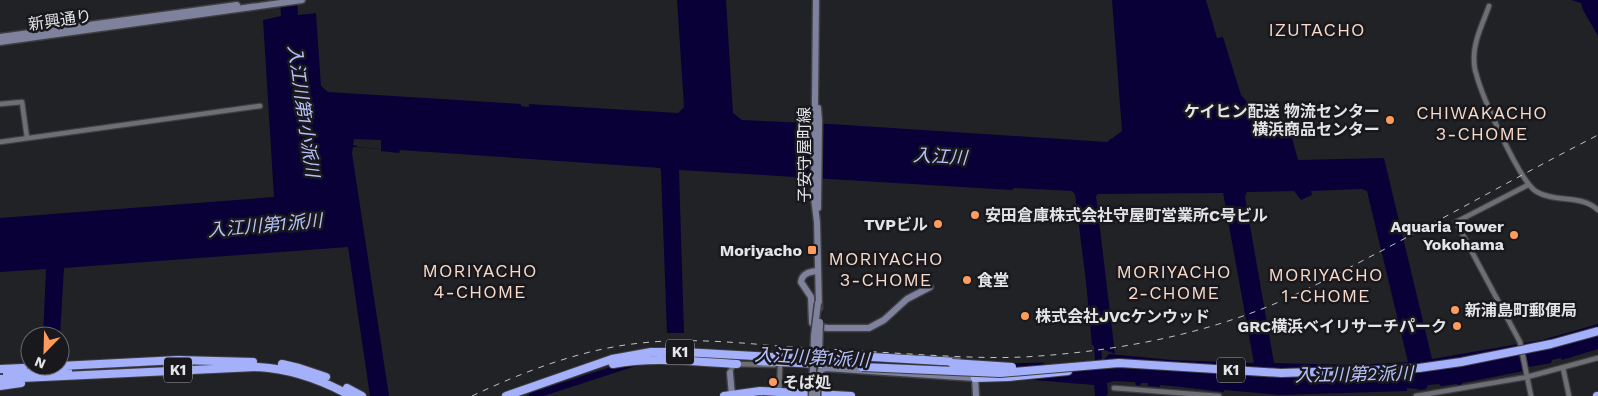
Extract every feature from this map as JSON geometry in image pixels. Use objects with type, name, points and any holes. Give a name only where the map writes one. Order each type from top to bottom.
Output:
[{"type":"highway","name":"K1","points":[[506,396],[612,359],[640,353],[662,351],[951,367],[1012,367],[1118,358],[1281,368],[1398,365],[1439,361],[1512,348],[1550,340],[1598,326]]},
{"type":"highway","name":"K1","points":[[520,396],[613,364],[642,358],[672,356],[992,373],[1119,363],[1281,373],[1432,366],[1550,344],[1598,331]]},
{"type":"highway","points":[[662,351],[707,349],[817,362],[873,359],[1012,367]]},
{"type":"highway","points":[[795,358],[838,355],[970,364],[974,367],[978,378],[1056,372],[1119,363]]},
{"type":"highway","name":"K1","points":[[70,365],[178,360],[273,363],[307,370],[362,396]]},
{"type":"highway","points":[[613,364],[656,360],[737,364]]},
{"type":"highway","points":[[0,376],[178,363],[248,361]]},
{"type":"highway","points":[[719,363],[726,366],[730,373]]},
{"type":"highway","name":"K1","points":[[0,376],[55,373],[96,374],[258,366],[285,370],[321,381],[351,396]]},
{"type":"highway","points":[[0,368],[20,368]]},
{"type":"highway","points":[[0,386],[25,382],[159,375],[210,368]]},
{"type":"highway","points":[[729,395],[760,391],[779,394],[851,396]]},
{"type":"street","name":"新興通り","points":[[0,37],[271,0]]},
{"type":"street","name":"新興通り","points":[[0,42],[300,0]]},
{"type":"street","name":"子安守屋町線","points":[[812,396],[820,322],[817,272],[816,0]]},
{"type":"street","points":[[1489,6],[1475,43],[1475,72],[1498,129],[1528,185],[1536,192],[1546,196],[1580,200],[1592,204],[1598,210]]},
{"type":"street","points":[[0,104],[22,102],[27,138]]},
{"type":"street","points":[[0,142],[260,106]]},
{"type":"street","points":[[1528,185],[1456,222],[1520,342],[1531,396]]},
{"type":"street","points":[[817,272],[805,274],[801,282],[811,298],[812,323],[824,327],[864,329],[874,327],[894,313],[907,299],[930,287]]},
{"type":"street","points":[[1416,396],[1527,377],[1598,358]]},
{"type":"street","points":[[817,362],[821,370],[818,376],[817,396]]},
{"type":"street","points":[[729,395],[730,373],[732,367],[737,364],[806,364],[817,362],[916,374],[978,378],[976,396]]},
{"type":"street","points":[[779,394],[780,368]]},
{"type":"street","points":[[1563,368],[1569,396]]},
{"type":"street","points":[[1114,388],[1169,394],[1219,396]]},
{"type":"water","points":[[280,0],[297,0],[298,15],[316,13],[321,86],[328,92],[521,104],[521,106],[529,107],[529,104],[678,113],[684,107],[677,0],[726,0],[733,113],[742,120],[1107,142],[1122,131],[1112,0],[1206,0],[1217,38],[1223,37],[1241,95],[1277,135],[1291,134],[1298,160],[1384,158],[1432,359],[1542,340],[1598,324],[1598,349],[1562,360],[1561,358],[1552,360],[1551,363],[1524,368],[1524,371],[1462,383],[1462,385],[1458,386],[1457,384],[1428,385],[1426,389],[1418,390],[1407,388],[1407,391],[1280,395],[1224,390],[1224,392],[1160,385],[1160,387],[1148,386],[1148,383],[1141,383],[1140,386],[1136,385],[1135,382],[1114,381],[1107,383],[1108,394],[1106,396],[1095,396],[1094,385],[1021,378],[1095,369],[1109,354],[1172,360],[1254,363],[1223,193],[1098,194],[1096,196],[1115,354],[1092,345],[1075,194],[1072,191],[1014,188],[1012,190],[679,170],[684,333],[667,333],[660,168],[400,150],[399,153],[381,151],[381,149],[353,147],[352,153],[389,396],[370,396],[348,247],[64,268],[61,326],[43,326],[46,269],[0,272],[0,218],[274,197],[263,20],[281,16]],"holes":[[[1362,189],[1367,191],[1408,362],[1355,365],[1274,363],[1245,197],[1247,192],[1294,191],[1301,200],[1312,195],[1311,191]]]},
{"type":"water","points":[[1571,0],[1598,0],[1598,36],[1581,3]]},
{"type":"pier","points":[[354,139],[381,140],[381,149],[357,147],[353,145]]},
{"type":"waterway","name":"入江川","points":[[1097,339],[1099,368]]},
{"type":"waterway","name":"入江川第1派川","points":[[858,360],[945,365]]},
{"type":"waterway","name":"入江川第1派川","points":[[532,396],[631,364]]},
{"type":"waterway","name":"入江川第1派川","points":[[1008,367],[1042,366]]},
{"type":"railway","points":[[472,396],[554,362],[597,350],[641,343],[710,341],[997,358],[1091,351],[1168,337],[1243,316],[1297,294],[1598,135]]},
{"type":"place","name":"ケイヒン配送 物流センター 横浜商品センター","points":[[1390,120]]},
{"type":"place","name":"安田倉庫株式会社守屋町営業所C号ビル","points":[[975,215]]},
{"type":"place","name":"TVPビル","points":[[938,224]]},
{"type":"place","name":"Aquaria Tower Yokohama","points":[[1514,235]]},
{"type":"place","name":"Moriyacho","points":[[812,250]]},
{"type":"place","name":"食堂","points":[[967,280]]},
{"type":"place","name":"新浦島町郵便局","points":[[1455,310]]},
{"type":"place","name":"株式会社JVCケンウッド","points":[[1025,316]]},
{"type":"place","name":"GRC横浜ベイリサーチパーク","points":[[1457,326]]},
{"type":"place","name":"そば処","points":[[773,382]]},
{"type":"district","name":"IZUTACHO","points":[[1317,29]]},
{"type":"district","name":"CHIWAKACHO 3-CHOME","points":[[1482,122]]},
{"type":"district","name":"MORIYACHO 3-CHOME","points":[[886,268]]},
{"type":"district","name":"MORIYACHO 4-CHOME","points":[[480,280]]},
{"type":"district","name":"MORIYACHO 2-CHOME","points":[[1174,281]]},
{"type":"district","name":"MORIYACHO 1-CHOME","points":[[1326,284]]},
{"type":"water label","name":"入江川第1小派川","points":[[304,111]]},
{"type":"water label","name":"入江川第2派川","points":[[1354,374]]}]
